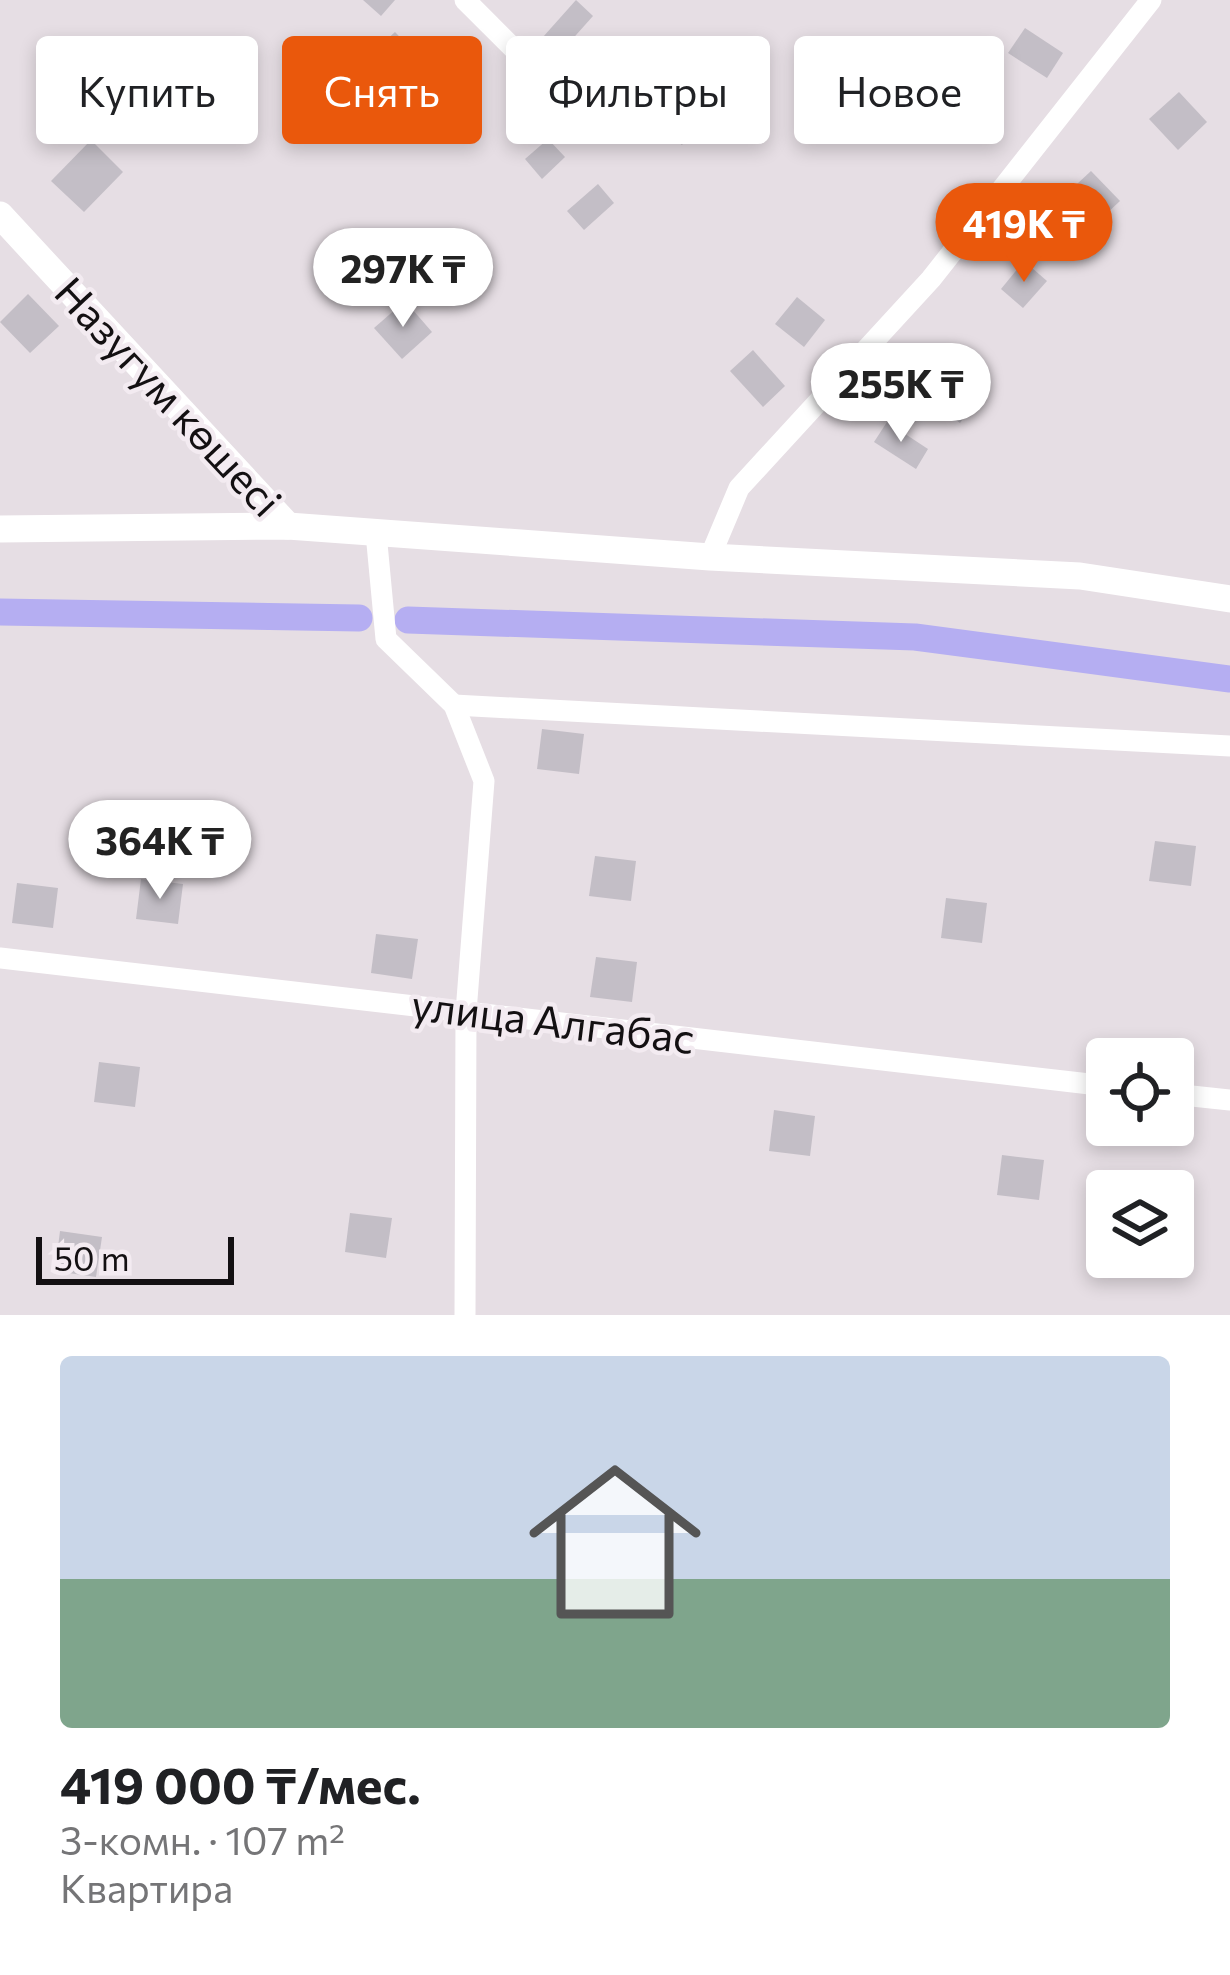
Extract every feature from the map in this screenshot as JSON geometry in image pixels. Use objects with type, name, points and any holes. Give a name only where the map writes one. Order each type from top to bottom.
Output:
[{"type":"street","points":[[465,0],[506,41]]},
{"type":"street","points":[[710,557],[739,488],[931,279],[1151,0]]},
{"type":"street","name":"Назугум көшесі","points":[[0,215],[288,526]]},
{"type":"street","points":[[0,529],[288,526],[710,557],[1080,576],[1230,599]]},
{"type":"street","points":[[376,532],[386,639],[454,705],[484,781],[466,1012],[465,1315]]},
{"type":"street","points":[[454,705],[1230,746]]},
{"type":"street","name":"улица Алгабас","points":[[0,958],[1086,1084]]},
{"type":"street","points":[[1194,1096],[1230,1100]]},
{"type":"building","points":[[363,0],[395,0],[381,16]]},
{"type":"building","points":[[576,0],[593,16],[575,36],[544,36]]},
{"type":"building","points":[[1025,28],[1063,53],[1047,78],[1008,53]]},
{"type":"building","points":[[1179,92],[1207,122],[1178,150],[1149,119]]},
{"type":"building","points":[[87,144],[95,144],[123,172],[84,212],[51,181]]},
{"type":"building","points":[[542,144],[553,144],[565,157],[542,179],[525,159]]},
{"type":"building","points":[[1091,171],[1120,201],[1090,229],[1062,198]]},
{"type":"building","points":[[598,184],[614,203],[584,230],[567,211]]},
{"type":"building","points":[[1024,261],[1047,281],[1023,308],[1001,289]]},
{"type":"building","points":[[28,294],[59,326],[30,353],[0,322]]},
{"type":"building","points":[[797,297],[825,320],[804,347],[775,324]]},
{"type":"building","points":[[405,301],[432,332],[402,359],[374,328]]},
{"type":"building","points":[[753,350],[785,386],[763,407],[730,371]]},
{"type":"building","points":[[953,366],[984,389],[960,423],[929,400]]},
{"type":"building","points":[[887,422],[928,449],[916,469],[874,442]]},
{"type":"building","points":[[542,729],[584,734],[579,774],[537,769]]},
{"type":"building","points":[[1155,841],[1196,846],[1191,886],[1149,881]]},
{"type":"building","points":[[595,856],[636,861],[631,901],[589,896]]},
{"type":"building","points":[[141,879],[183,884],[178,924],[136,919]]},
{"type":"building","points":[[17,883],[58,888],[53,928],[12,923]]},
{"type":"building","points":[[946,898],[987,903],[982,943],[941,938]]},
{"type":"building","points":[[376,934],[418,939],[412,979],[371,973]]},
{"type":"building","points":[[596,957],[637,962],[632,1002],[590,997]]},
{"type":"building","points":[[99,1062],[140,1067],[135,1107],[94,1102]]},
{"type":"building","points":[[774,1110],[815,1116],[810,1156],[769,1151]]},
{"type":"building","points":[[1002,1155],[1044,1160],[1039,1200],[997,1195]]},
{"type":"building","points":[[350,1213],[392,1218],[386,1258],[345,1252]]},
{"type":"building","points":[[60,1231],[102,1237],[96,1277],[55,1271]]},
{"type":"waterway","points":[[0,612],[359,618]]},
{"type":"waterway","points":[[408,620],[915,637],[1230,679]]}]
